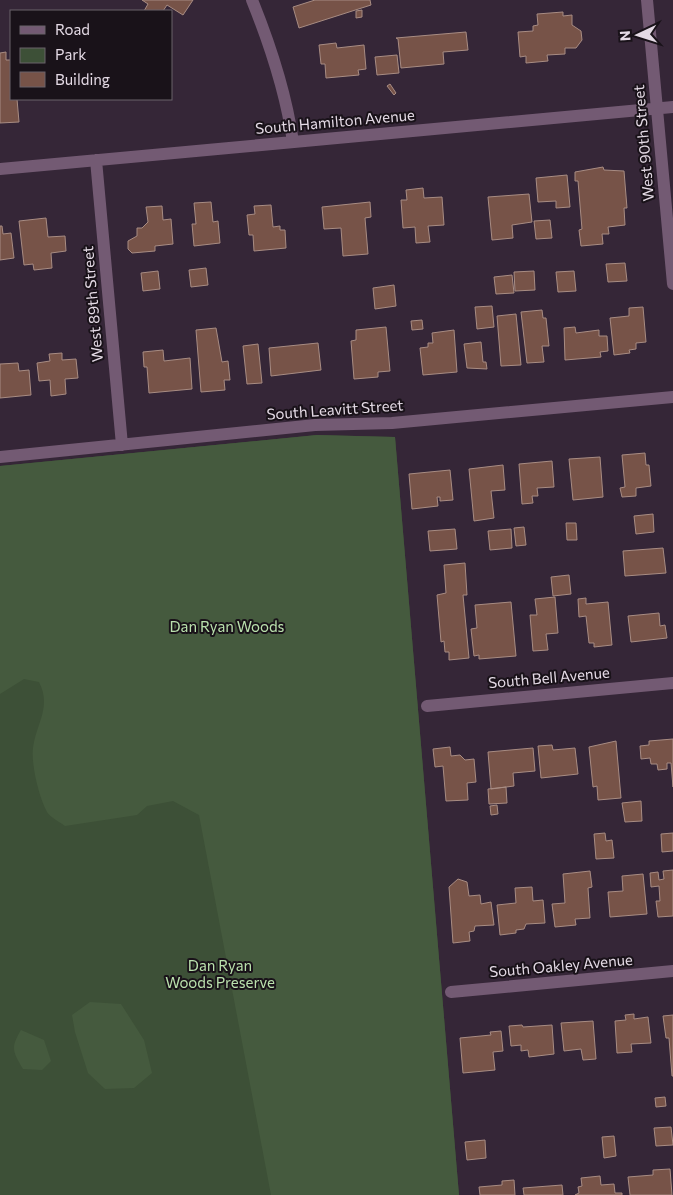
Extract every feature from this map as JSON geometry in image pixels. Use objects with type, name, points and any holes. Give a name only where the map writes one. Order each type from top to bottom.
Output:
[{"type":"street","points":[[252,0],[278,69],[288,107],[293,142]]},
{"type":"street","name":"West 90th Street","points":[[646,0],[673,284]]},
{"type":"street","name":"South Hamilton Avenue","points":[[0,169],[673,107]]},
{"type":"street","name":"West 89th Street","points":[[96,160],[122,445]]},
{"type":"street","name":"South Leavitt Street","points":[[0,458],[315,426],[392,423],[673,397]]},
{"type":"street","name":"South Bell Avenue","points":[[427,706],[673,683]]},
{"type":"street","name":"South Oakley Avenue","points":[[451,992],[673,971]]},
{"type":"green space","name":"Dan Ryan Woods","points":[[317,435],[395,437],[459,1195],[0,1195],[0,466]]},
{"type":"green space","name":"Dan Ryan Woods","points":[[317,435],[395,437],[459,1195],[271,1195],[199,815],[173,801],[147,806],[137,815],[65,826],[47,812],[34,772],[33,748],[44,708],[43,691],[39,682],[24,679],[0,694],[0,466]]},
{"type":"green space","points":[[90,1002],[121,1004],[144,1040],[152,1073],[134,1088],[105,1089],[88,1073],[75,1032],[72,1015]]},
{"type":"green space","points":[[21,1030],[44,1040],[51,1061],[42,1070],[23,1069],[17,1058],[14,1046]]},
{"type":"building","points":[[142,0],[193,0],[183,15],[167,5],[164,10],[145,10],[148,4]]},
{"type":"building","points":[[315,0],[370,0],[371,5],[299,28],[293,7]]},
{"type":"building","points":[[362,10],[362,17],[356,18],[356,11]]},
{"type":"building","points":[[563,12],[563,16],[572,15],[572,25],[581,31],[582,40],[576,48],[565,48],[565,54],[547,55],[548,61],[526,63],[526,56],[520,57],[518,32],[533,31],[533,26],[538,25],[537,14]]},
{"type":"building","points":[[466,32],[468,50],[443,52],[444,64],[401,68],[398,39],[396,38]]},
{"type":"building","points":[[336,43],[337,48],[364,45],[366,69],[358,70],[359,75],[326,78],[325,64],[321,64],[319,45]]},
{"type":"building","points":[[6,52],[6,60],[10,60],[10,100],[17,100],[19,122],[0,123],[0,53]]},
{"type":"building","points":[[397,55],[399,73],[377,75],[375,57]]},
{"type":"building","points":[[390,84],[396,93],[394,95],[387,86]]},
{"type":"building","points":[[603,167],[604,170],[624,171],[627,208],[624,208],[625,225],[608,227],[609,234],[602,234],[603,244],[581,246],[579,230],[582,229],[578,181],[575,181],[575,172]]},
{"type":"building","points":[[567,175],[570,207],[556,208],[556,201],[538,202],[536,178]]},
{"type":"building","points":[[423,188],[424,198],[442,197],[444,225],[428,226],[430,242],[416,243],[415,227],[403,228],[401,200],[407,200],[406,190]]},
{"type":"building","points":[[529,194],[532,222],[512,225],[513,238],[492,240],[488,197]]},
{"type":"building","points":[[211,202],[213,222],[218,221],[220,243],[194,246],[192,224],[196,224],[194,203]]},
{"type":"building","points":[[370,202],[371,217],[365,218],[368,254],[343,256],[341,228],[324,229],[322,207]]},
{"type":"building","points":[[271,205],[273,227],[280,226],[280,230],[285,230],[286,248],[254,251],[253,235],[249,235],[247,215],[255,214],[254,206]]},
{"type":"building","points":[[162,206],[163,220],[171,219],[173,244],[155,246],[155,251],[132,253],[128,249],[128,241],[137,236],[137,228],[142,228],[148,222],[146,207]]},
{"type":"building","points":[[46,218],[48,237],[65,236],[66,251],[51,253],[52,268],[34,270],[33,264],[24,265],[19,221]]},
{"type":"building","points":[[550,220],[552,238],[536,239],[534,221]]},
{"type":"building","points":[[0,226],[2,226],[3,234],[11,233],[14,258],[0,260]]},
{"type":"building","points":[[625,263],[627,281],[608,282],[606,264]]},
{"type":"building","points":[[206,268],[208,285],[191,287],[189,270]]},
{"type":"building","points":[[158,271],[160,289],[143,291],[141,273]]},
{"type":"building","points":[[534,271],[535,290],[515,291],[514,272]]},
{"type":"building","points":[[574,271],[576,291],[558,292],[556,272]]},
{"type":"building","points":[[512,275],[514,293],[496,294],[494,277]]},
{"type":"building","points":[[394,285],[396,306],[375,309],[373,288]]},
{"type":"building","points":[[492,306],[494,327],[477,329],[475,307]]},
{"type":"building","points":[[643,307],[646,342],[636,343],[636,349],[629,350],[630,353],[614,355],[610,318],[629,316],[629,308]]},
{"type":"building","points":[[542,310],[543,318],[546,318],[549,346],[542,346],[544,362],[527,363],[521,312]]},
{"type":"building","points":[[516,314],[521,365],[501,366],[497,316]]},
{"type":"building","points":[[422,320],[423,329],[412,330],[411,321]]},
{"type":"building","points":[[386,327],[390,371],[378,372],[378,377],[354,379],[351,341],[356,340],[356,330]]},
{"type":"building","points":[[575,327],[576,333],[599,330],[599,336],[607,336],[608,351],[600,352],[601,357],[565,360],[564,328]]},
{"type":"building","points":[[216,328],[222,362],[228,361],[230,380],[224,380],[225,390],[201,392],[196,330]]},
{"type":"building","points":[[454,330],[457,372],[423,375],[420,348],[428,347],[428,343],[433,343],[432,333]]},
{"type":"building","points":[[481,342],[483,362],[486,362],[487,369],[467,368],[464,344]]},
{"type":"building","points":[[318,343],[321,370],[271,376],[269,348]]},
{"type":"building","points":[[258,344],[262,383],[247,384],[243,346]]},
{"type":"building","points":[[163,350],[164,361],[190,358],[192,389],[149,393],[147,367],[144,367],[143,352]]},
{"type":"building","points":[[62,353],[62,360],[76,359],[78,378],[65,379],[66,394],[51,396],[50,380],[39,381],[37,363],[50,361],[49,354]]},
{"type":"building","points":[[18,363],[19,371],[29,370],[31,395],[0,398],[0,364]]},
{"type":"building","points":[[645,453],[646,465],[649,465],[651,486],[636,488],[636,496],[622,497],[620,488],[625,487],[622,455]]},
{"type":"building","points":[[600,457],[603,497],[573,500],[569,459]]},
{"type":"building","points":[[552,461],[554,487],[537,488],[538,496],[532,496],[533,503],[522,504],[519,464]]},
{"type":"building","points":[[503,465],[505,490],[491,491],[494,518],[474,521],[469,469]]},
{"type":"building","points":[[450,470],[453,500],[440,501],[440,497],[437,497],[438,506],[412,509],[409,474]]},
{"type":"building","points":[[653,514],[654,532],[636,534],[634,516]]},
{"type":"building","points":[[566,523],[576,523],[577,540],[567,540]]},
{"type":"building","points":[[524,527],[526,545],[516,546],[514,528]]},
{"type":"building","points":[[455,529],[457,549],[430,551],[428,531]]},
{"type":"building","points":[[511,529],[512,548],[490,550],[488,531]]},
{"type":"building","points":[[663,548],[666,573],[625,576],[623,551]]},
{"type":"building","points":[[465,563],[467,595],[463,595],[469,658],[449,660],[449,652],[445,652],[444,641],[441,642],[437,595],[446,593],[444,565]]},
{"type":"building","points":[[569,575],[571,594],[553,596],[551,577]]},
{"type":"building","points":[[555,597],[558,633],[546,634],[548,650],[533,651],[530,615],[537,615],[535,599]]},
{"type":"building","points":[[586,598],[586,604],[608,602],[612,645],[594,647],[594,643],[589,643],[586,616],[579,617],[578,599]]},
{"type":"building","points":[[511,602],[516,656],[479,659],[479,655],[474,656],[471,629],[477,628],[475,605]]},
{"type":"building","points":[[659,613],[660,626],[665,625],[667,638],[631,642],[628,616]]},
{"type":"building","points":[[673,739],[673,787],[671,763],[667,763],[667,769],[658,770],[657,764],[651,764],[650,758],[641,759],[640,746],[649,745],[649,741]]},
{"type":"building","points":[[616,741],[621,798],[598,800],[597,786],[593,787],[589,747]]},
{"type":"building","points":[[552,745],[553,750],[575,748],[578,774],[541,778],[538,746]]},
{"type":"building","points":[[450,747],[451,756],[460,755],[465,760],[474,759],[476,782],[467,783],[468,800],[446,801],[443,766],[435,767],[433,749]]},
{"type":"building","points":[[533,748],[535,771],[513,773],[514,786],[491,789],[488,752]]},
{"type":"building","points":[[506,787],[507,803],[489,804],[488,789]]},
{"type":"building","points":[[641,801],[642,821],[625,822],[622,803]]},
{"type":"building","points":[[497,805],[498,814],[491,815],[490,806]]},
{"type":"building","points":[[605,833],[606,841],[612,840],[614,858],[596,859],[594,834]]},
{"type":"building","points":[[673,833],[673,851],[662,852],[661,834]]},
{"type":"building","points":[[673,870],[673,916],[658,917],[656,901],[660,901],[659,886],[651,887],[650,873],[658,872],[659,880],[664,879],[663,871]]},
{"type":"building","points":[[590,871],[592,887],[588,888],[590,918],[575,919],[576,925],[555,927],[552,904],[565,903],[563,874]]},
{"type":"building","points":[[643,874],[647,914],[610,917],[608,892],[623,891],[622,876]]},
{"type":"building","points":[[458,879],[467,882],[469,896],[480,895],[481,904],[491,902],[494,925],[475,926],[474,931],[469,932],[470,941],[453,943],[449,887]]},
{"type":"building","points":[[532,887],[533,901],[543,900],[545,923],[526,924],[524,929],[516,930],[516,933],[500,935],[497,905],[516,903],[515,888]]},
{"type":"building","points":[[634,1014],[634,1019],[648,1017],[651,1043],[631,1044],[632,1052],[617,1053],[615,1021],[626,1020],[625,1015]]},
{"type":"building","points":[[673,1015],[672,1076],[669,1038],[666,1038],[663,1016]]},
{"type":"building","points":[[593,1021],[596,1059],[583,1060],[581,1049],[564,1051],[561,1023]]},
{"type":"building","points":[[522,1025],[523,1027],[552,1025],[554,1054],[529,1057],[528,1050],[521,1051],[521,1045],[511,1046],[509,1026]]},
{"type":"building","points":[[501,1031],[503,1051],[493,1052],[495,1070],[463,1073],[460,1038],[491,1035],[490,1032]]},
{"type":"building","points":[[665,1097],[666,1106],[656,1107],[655,1098]]},
{"type":"building","points":[[671,1127],[673,1145],[656,1146],[654,1128]]},
{"type":"building","points":[[614,1136],[616,1156],[604,1158],[602,1137]]},
{"type":"building","points":[[485,1140],[486,1158],[467,1160],[465,1142]]},
{"type":"building","points":[[670,1169],[672,1195],[630,1195],[628,1177],[653,1175],[653,1170]]},
{"type":"building","points":[[600,1176],[601,1185],[614,1184],[615,1193],[622,1193],[622,1195],[575,1195],[579,1193],[578,1187],[582,1186],[581,1178]]},
{"type":"building","points":[[514,1180],[515,1195],[480,1195],[479,1187],[502,1185],[502,1181]]},
{"type":"building","points":[[562,1185],[563,1195],[524,1195],[523,1188]]},
{"type":"park label","name":"Dan Ryan Woods Preserve","points":[[220,974]]}]
